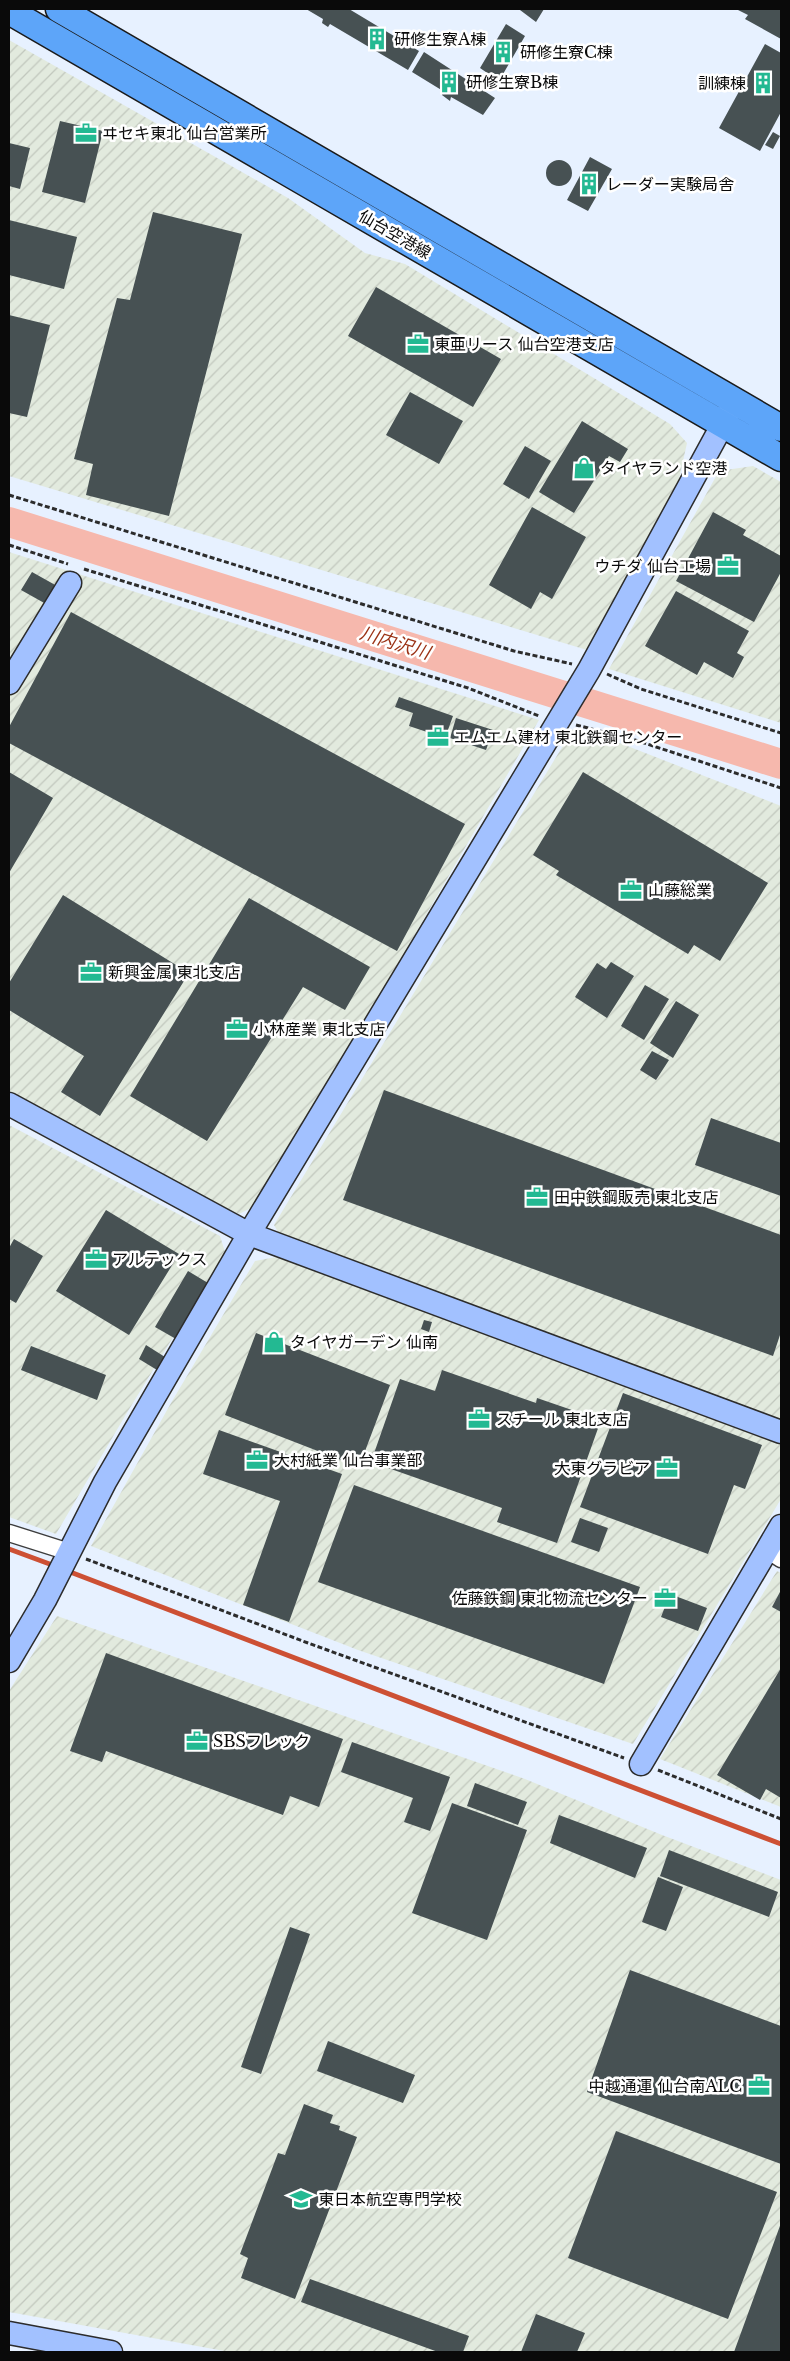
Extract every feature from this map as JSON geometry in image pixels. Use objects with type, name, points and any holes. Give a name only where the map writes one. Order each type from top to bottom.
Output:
[{"type":"main road","name":"仙台空港線","points":[[59,9],[729,413],[781,458]]},
{"type":"main road","name":"仙台空港線","points":[[9,11],[729,413],[781,428]]},
{"type":"street","points":[[9,1661],[45,1600],[104,1482],[249,1234],[590,669],[729,413]]},
{"type":"street","points":[[9,683],[75,572]]},
{"type":"street","points":[[9,1104],[249,1234],[781,1432]]},
{"type":"street","points":[[641,1764],[774,1554],[781,1526]]},
{"type":"street","points":[[9,1532],[67,1555]]},
{"type":"street","points":[[9,2332],[111,2352]]},
{"type":"path","points":[[9,495],[514,651],[590,669],[640,689],[781,733]]},
{"type":"path","points":[[9,545],[75,572],[468,688],[558,721],[632,739],[781,788]]},
{"type":"path","points":[[67,1555],[641,1764],[781,1819]]},
{"type":"shaded area","points":[[9,40],[288,198],[365,253],[405,264],[670,424],[687,443],[679,479],[587,650],[9,476]]},
{"type":"shaded area","points":[[753,466],[781,482],[781,723],[609,669],[719,471]]},
{"type":"shaded area","points":[[9,552],[539,720],[389,979],[251,1208],[239,1214],[184,1187],[9,1092]]},
{"type":"shaded area","points":[[573,729],[612,740],[781,806],[781,1422],[282,1239],[274,1225]]},
{"type":"shaded area","points":[[9,1125],[220,1236],[225,1252],[56,1534],[9,1517]]},
{"type":"shaded area","points":[[276,1257],[781,1441],[781,1499],[633,1744],[358,1650],[91,1546],[171,1403],[255,1261]]},
{"type":"shaded area","points":[[777,1571],[781,1573],[781,1807],[660,1759]]},
{"type":"shaded area","points":[[57,1616],[525,1779],[662,1835],[781,1880],[781,2352],[230,2352],[9,2312],[9,1691]]},
{"type":"building","name":"研修生寮A棟","points":[[306,9],[349,9],[419,51],[408,70],[330,24],[328,27],[322,23],[323,19]]},
{"type":"building","points":[[521,9],[544,9],[536,22]]},
{"type":"building","points":[[736,9],[781,9],[781,39],[745,19],[748,15]]},
{"type":"building","name":"研修生寮C棟","points":[[506,24],[525,36],[499,81],[480,68]]},
{"type":"building","name":"訓練棟","points":[[765,44],[781,53],[781,112],[760,151],[719,128]]},
{"type":"building","name":"研修生寮B棟","points":[[424,52],[495,98],[483,115],[451,97],[450,101],[442,95],[443,91],[412,72]]},
{"type":"building","points":[[60,121],[103,131],[85,203],[42,192]]},
{"type":"building","points":[[773,132],[780,136],[773,149],[765,145]]},
{"type":"building","points":[[9,143],[30,148],[20,189],[9,186]]},
{"type":"building","name":"レーダー実験局舎","points":[[590,157],[612,169],[588,211],[567,200]]},
{"type":"building","points":[[559,160],[568,164],[572,173],[568,182],[559,186],[550,182],[546,173],[550,164]]},
{"type":"building","points":[[153,212],[242,234],[169,516],[86,495],[93,464],[74,459],[117,298],[130,300]]},
{"type":"building","points":[[9,220],[77,237],[64,289],[9,275]]},
{"type":"building","points":[[376,287],[501,359],[473,407],[348,336]]},
{"type":"building","points":[[9,315],[50,325],[27,417],[9,413]]},
{"type":"building","points":[[410,392],[463,421],[439,464],[386,435]]},
{"type":"building","points":[[582,421],[628,449],[620,462],[609,456],[574,513],[539,492]]},
{"type":"building","points":[[525,446],[551,461],[529,499],[503,484]]},
{"type":"building","points":[[532,507],[586,537],[552,599],[540,592],[531,609],[489,585]]},
{"type":"building","points":[[713,512],[746,530],[743,535],[781,556],[781,572],[754,622],[676,581]]},
{"type":"building","points":[[32,572],[57,586],[46,604],[21,590]]},
{"type":"building","points":[[676,591],[749,631],[737,653],[744,657],[733,678],[704,662],[697,675],[645,646]]},
{"type":"building","points":[[71,612],[465,824],[397,951],[9,743],[9,727]]},
{"type":"building","points":[[399,697],[453,716],[445,738],[409,726],[413,713],[395,707]]},
{"type":"building","points":[[456,718],[493,730],[486,750],[450,738]]},
{"type":"building","points":[[9,772],[53,798],[9,873]]},
{"type":"building","points":[[583,772],[768,883],[720,961],[694,945],[688,954],[556,875],[559,871],[533,855]]},
{"type":"building","points":[[63,895],[189,973],[100,1116],[61,1092],[84,1056],[9,1010],[9,983]]},
{"type":"building","points":[[249,898],[370,967],[345,1010],[303,987],[207,1141],[130,1096]]},
{"type":"building","points":[[611,962],[634,976],[607,1018],[575,997],[597,963],[606,969]]},
{"type":"building","points":[[645,985],[669,999],[644,1040],[621,1026]]},
{"type":"building","points":[[676,1001],[699,1015],[673,1058],[650,1043]]},
{"type":"building","points":[[652,1051],[669,1060],[656,1080],[640,1070]]},
{"type":"building","points":[[384,1090],[781,1235],[781,1332],[773,1356],[343,1200]]},
{"type":"building","points":[[711,1118],[781,1143],[781,1196],[695,1165]]},
{"type":"building","points":[[106,1210],[179,1254],[129,1335],[56,1291]]},
{"type":"building","points":[[14,1239],[43,1256],[16,1303],[9,1299],[9,1248]]},
{"type":"building","points":[[188,1271],[208,1283],[176,1339],[155,1327]]},
{"type":"building","points":[[424,1320],[432,1322],[429,1332],[421,1329]]},
{"type":"building","points":[[256,1333],[390,1385],[359,1467],[225,1415]]},
{"type":"building","points":[[146,1345],[165,1357],[157,1370],[139,1359]]},
{"type":"building","points":[[31,1346],[106,1375],[97,1400],[21,1370]]},
{"type":"building","points":[[442,1370],[536,1403],[537,1398],[601,1420],[557,1543],[497,1522],[502,1508],[371,1462],[400,1379],[435,1391]]},
{"type":"building","points":[[623,1393],[762,1445],[745,1489],[734,1485],[708,1554],[580,1507]]},
{"type":"building","points":[[219,1430],[342,1474],[289,1622],[243,1605],[280,1501],[203,1474]]},
{"type":"building","points":[[354,1485],[640,1587],[604,1684],[318,1582]]},
{"type":"building","points":[[580,1518],[608,1528],[599,1552],[571,1542]]},
{"type":"building","points":[[781,1590],[781,1612],[772,1607]]},
{"type":"building","points":[[670,1594],[707,1608],[698,1631],[661,1617]]},
{"type":"building","points":[[106,1653],[343,1739],[319,1807],[290,1796],[283,1815],[106,1751],[102,1762],[70,1751]]},
{"type":"building","points":[[781,1668],[781,1798],[766,1789],[760,1800],[717,1775]]},
{"type":"building","points":[[352,1742],[450,1777],[430,1831],[404,1822],[413,1798],[341,1772]]},
{"type":"building","points":[[475,1783],[527,1802],[518,1825],[467,1806]]},
{"type":"building","points":[[452,1803],[527,1830],[487,1940],[412,1913]]},
{"type":"building","points":[[559,1815],[647,1848],[635,1878],[550,1843]]},
{"type":"building","points":[[669,1850],[778,1892],[769,1917],[660,1876]]},
{"type":"building","points":[[658,1877],[683,1887],[666,1931],[642,1922]]},
{"type":"building","points":[[290,1927],[310,1934],[261,2074],[241,2067]]},
{"type":"building","points":[[630,1970],[781,2026],[781,2164],[587,2092]]},
{"type":"building","points":[[328,2041],[415,2075],[403,2103],[317,2071]]},
{"type":"building","points":[[304,2104],[333,2115],[330,2123],[340,2126],[339,2130],[357,2137],[295,2299],[241,2278],[248,2258],[240,2254],[278,2153],[285,2155]]},
{"type":"building","points":[[616,2131],[777,2192],[728,2319],[568,2258]]},
{"type":"building","points":[[781,2223],[781,2352],[734,2352]]},
{"type":"building","points":[[310,2279],[469,2336],[463,2352],[438,2352],[301,2302]]},
{"type":"building","points":[[536,2314],[585,2333],[577,2352],[521,2352]]},
{"type":"waterway","name":"川内沢川","points":[[9,522],[781,764]]},
{"type":"waterway","points":[[9,1549],[55,1566]]},
{"type":"waterway","points":[[65,1570],[781,1844]]},
{"type":"place","name":"研修生寮A棟","points":[[377,39]]},
{"type":"place","name":"研修生寮C棟","points":[[503,52]]},
{"type":"place","name":"研修生寮B棟","points":[[449,82]]},
{"type":"place","name":"訓練棟","points":[[763,83]]},
{"type":"place","name":"ヰセキ東北 仙台営業所","points":[[86,133]]},
{"type":"place","name":"レーダー実験局舎","points":[[589,184]]},
{"type":"place","name":"東亜リース 仙台空港支店","points":[[418,344]]},
{"type":"place","name":"タイヤランド空港","points":[[584,468]]},
{"type":"place","name":"ウチダ 仙台工場","points":[[728,566]]},
{"type":"place","name":"エムエム建材 東北鉄鋼センター","points":[[438,737]]},
{"type":"place","name":"山藤総業","points":[[631,890]]},
{"type":"place","name":"新興金属 東北支店","points":[[91,972]]},
{"type":"place","name":"小林産業 東北支店","points":[[237,1029]]},
{"type":"place","name":"田中鉄鋼販売 東北支店","points":[[537,1197]]},
{"type":"place","name":"アルテックス","points":[[96,1259]]},
{"type":"place","name":"タイヤガーデン 仙南","points":[[274,1342]]},
{"type":"place","name":"スチール 東北支店","points":[[479,1419]]},
{"type":"place","name":"大村紙業 仙台事業部","points":[[257,1460]]},
{"type":"place","name":"大東グラビア","points":[[667,1468]]},
{"type":"place","name":"佐藤鉄鋼 東北物流センター","points":[[665,1598]]},
{"type":"place","name":"SBSフレック","points":[[197,1741]]},
{"type":"place","name":"中越通運 仙台南ALC","points":[[759,2086]]},
{"type":"place","name":"東日本航空専門学校","points":[[301,2199]]}]
